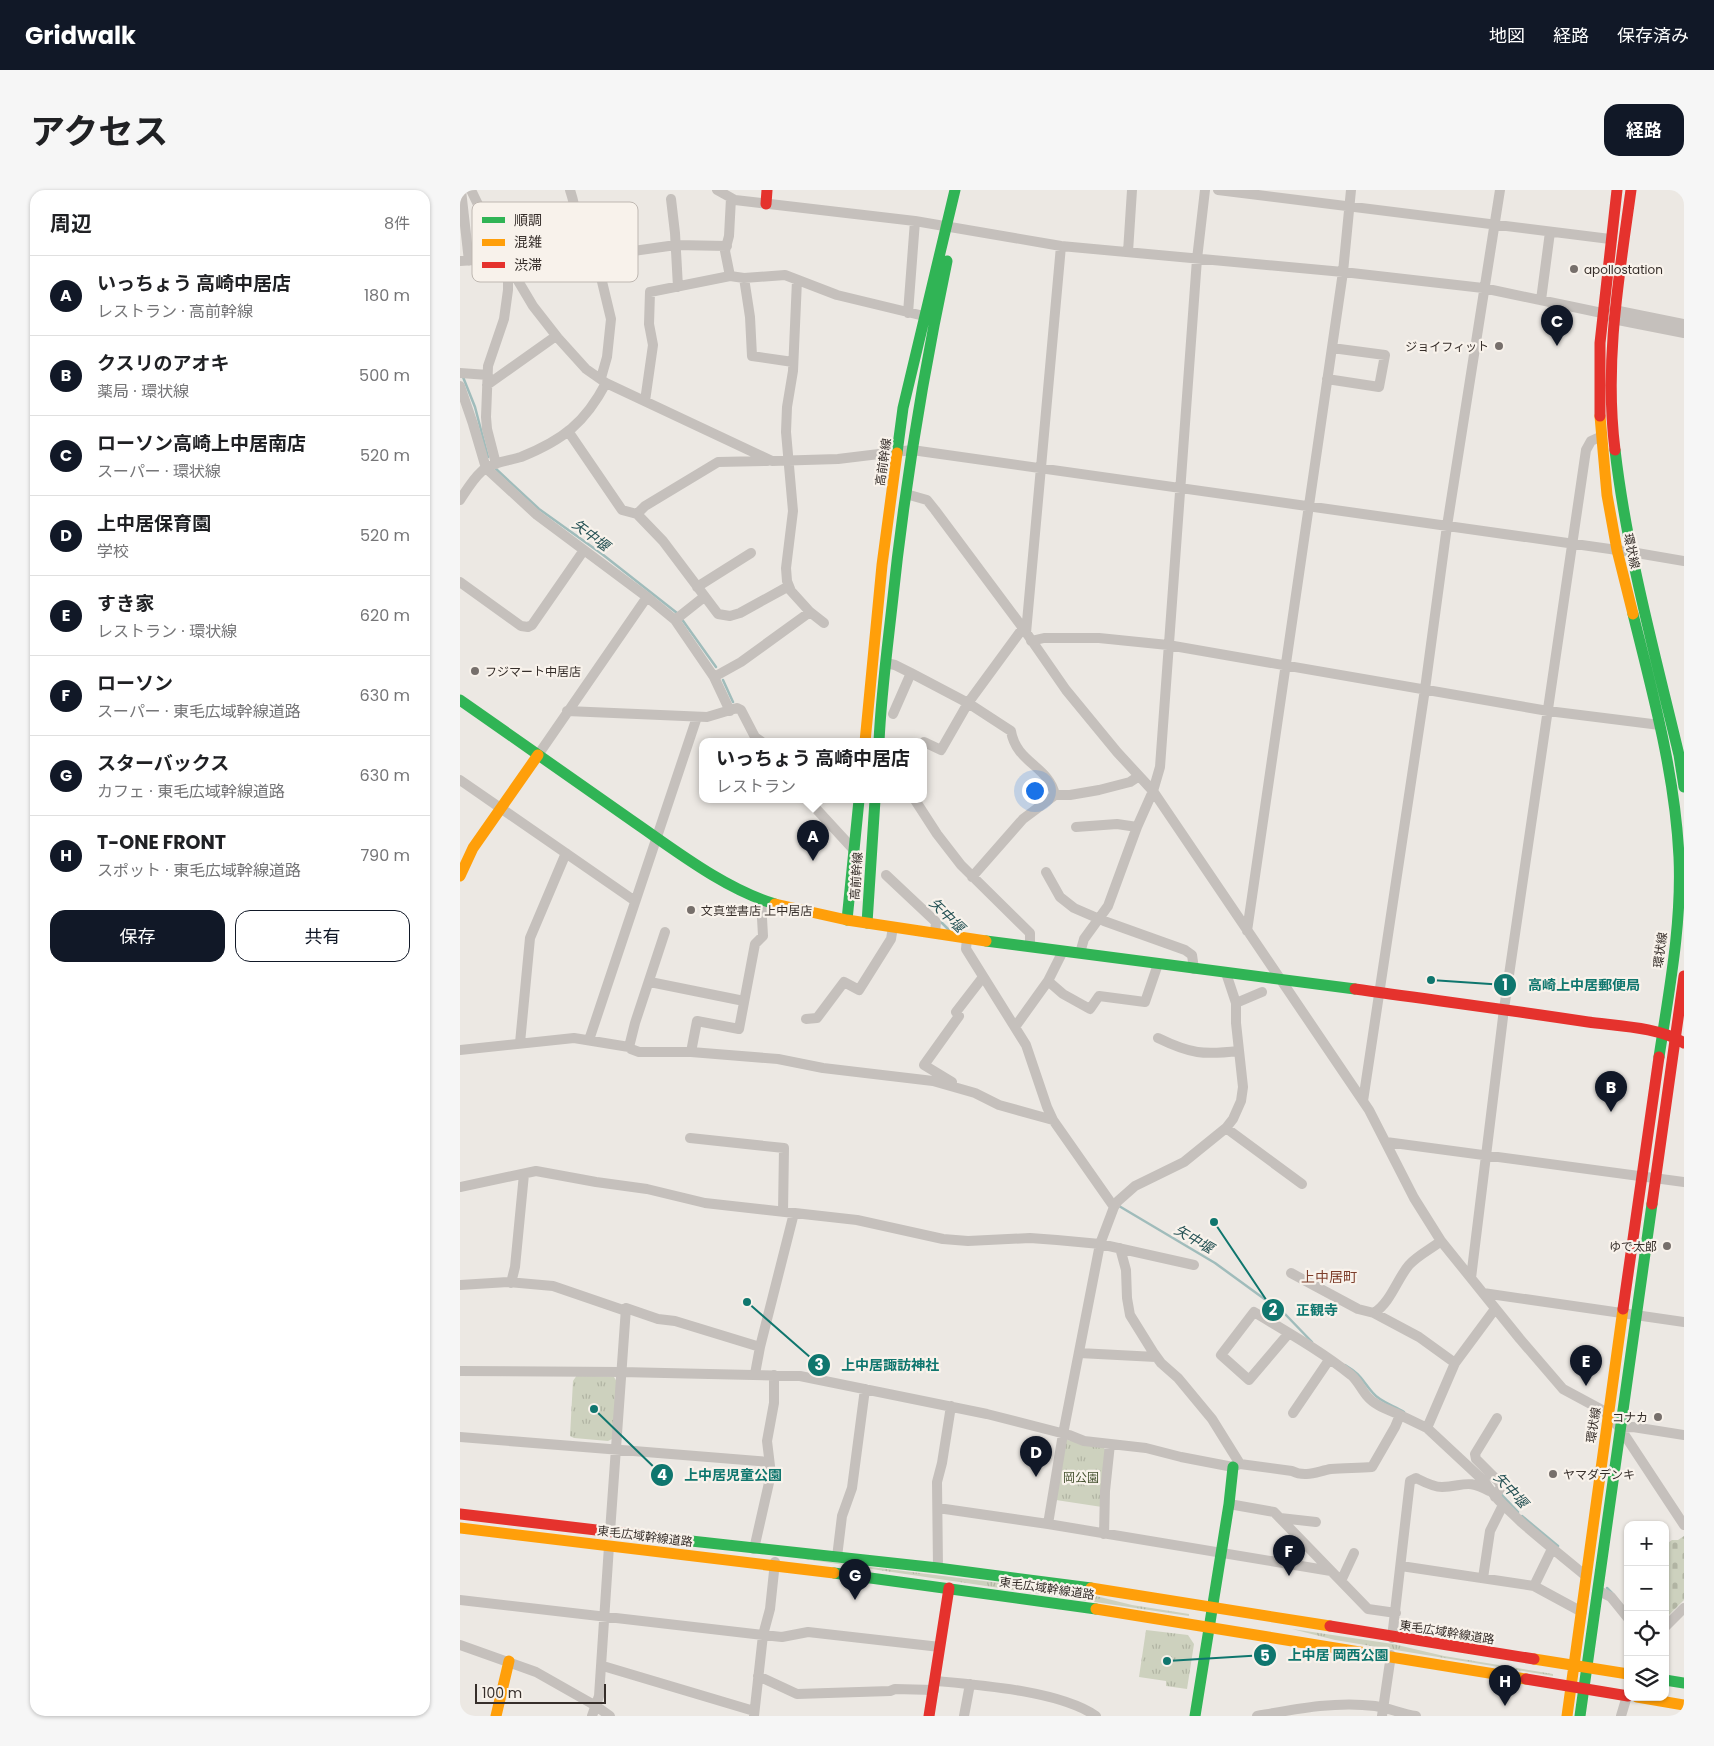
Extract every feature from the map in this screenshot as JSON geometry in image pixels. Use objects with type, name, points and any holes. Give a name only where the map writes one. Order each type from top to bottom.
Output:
[{"type":"main road","points":[[766,204],[767,190]]},
{"type":"main road","name":"高前幹線","points":[[879,738],[896,567],[912,450],[955,190]]},
{"type":"main road","name":"高前幹線","points":[[865,738],[882,565],[903,408],[924,316],[963,190]]},
{"type":"main road","name":"環状線","points":[[1567,1716],[1678,924],[1679,879],[1672,783],[1617,550],[1607,495],[1602,436],[1599,374],[1602,313],[1617,190]]},
{"type":"main road","name":"環状線","points":[[1631,190],[1613,314],[1612,434],[1631,552],[1678,730],[1684,787]]},
{"type":"main road","points":[[460,700],[719,878],[761,900],[788,908],[847,920],[1030,947],[1504,1009],[1663,1034],[1681,1039]]},
{"type":"main road","points":[[460,876],[473,848],[538,755]]},
{"type":"main road","name":"高前幹線","points":[[847,920],[859,803]]},
{"type":"main road","name":"高前幹線","points":[[867,923],[875,803]]},
{"type":"main road","points":[[1580,1716],[1656,1178],[1681,1039],[1684,976]]},
{"type":"main road","points":[[1195,1716],[1229,1504],[1237,1466]]},
{"type":"main road","name":"東毛広域幹線道路","points":[[460,1514],[754,1549],[938,1568],[1076,1586],[1392,1638],[1624,1673]]},
{"type":"main road","name":"東毛広域幹線道路","points":[[460,1528],[775,1565],[949,1588],[1209,1626],[1624,1695]]},
{"type":"main road","points":[[930,1716],[949,1588]]},
{"type":"main road","points":[[496,1716],[509,1661]]},
{"type":"main road","points":[[1669,1681],[1684,1683]]},
{"type":"main road","points":[[1660,1701],[1684,1705]]},
{"type":"street","points":[[461,190],[464,261]]},
{"type":"street","points":[[470,190],[476,202]]},
{"type":"street","points":[[570,190],[574,202]]},
{"type":"street","points":[[717,190],[731,198],[766,204],[916,221],[1061,246],[1343,272],[1483,288],[1602,313]]},
{"type":"street","points":[[1128,252],[1132,190]]},
{"type":"street","points":[[1080,953],[1084,939],[1108,906],[1137,827],[1153,791],[1160,768],[1197,259],[1205,190]]},
{"type":"street","points":[[1218,190],[1610,239]]},
{"type":"street","points":[[1247,931],[1328,379],[1343,272],[1351,190]]},
{"type":"street","points":[[1362,1101],[1380,993],[1483,288],[1500,190]]},
{"type":"street","points":[[730,276],[726,251],[730,236],[731,198]]},
{"type":"street","points":[[671,199],[678,287]]},
{"type":"street","points":[[908,313],[916,221]]},
{"type":"street","points":[[1541,300],[1550,232]]},
{"type":"street","points":[[638,250],[676,245],[727,246]]},
{"type":"street","points":[[927,743],[941,750],[968,703],[1027,634],[1061,246]]},
{"type":"street","points":[[645,401],[653,345],[649,324],[650,292],[730,276],[744,278],[785,275],[838,295],[924,316]]},
{"type":"street","points":[[744,278],[750,317],[752,356],[793,362]]},
{"type":"street","points":[[797,280],[793,362],[786,432],[793,511],[786,568],[791,591],[810,612],[824,623]]},
{"type":"street","points":[[496,464],[487,429],[488,380],[492,352],[504,319],[508,282]]},
{"type":"street","points":[[519,282],[533,306],[556,336],[586,369],[603,380],[645,401],[772,460]]},
{"type":"street","points":[[460,498],[480,472],[496,464],[520,457],[559,439],[578,423],[595,404],[603,380],[611,319],[602,282]]},
{"type":"street","points":[[1613,314],[1684,324]]},
{"type":"street","points":[[1613,314],[1684,333]]},
{"type":"street","points":[[460,373],[488,380],[556,336]]},
{"type":"street","points":[[1328,379],[1379,387],[1384,355],[1332,348]]},
{"type":"street","points":[[460,386],[486,468],[538,515],[675,620],[714,677],[730,710]]},
{"type":"street","points":[[568,431],[622,510],[637,514],[664,541],[718,614],[730,616],[755,606],[789,586]]},
{"type":"street","points":[[1471,1278],[1504,1009],[1586,450],[1591,442],[1602,436]]},
{"type":"street","points":[[637,514],[645,506],[718,462],[838,459],[912,450],[1684,561]]},
{"type":"street","points":[[906,494],[927,500],[1027,634],[1066,690],[1153,791],[1362,1101],[1386,1142],[1414,1198],[1442,1241],[1495,1309],[1563,1389],[1597,1407],[1608,1415],[1620,1428],[1684,1525]]},
{"type":"street","points":[[460,582],[521,626],[528,628],[584,550]]},
{"type":"street","points":[[697,587],[751,553]]},
{"type":"street","points":[[538,755],[647,597]]},
{"type":"street","points":[[675,620],[704,597]]},
{"type":"street","points":[[714,677],[741,662],[810,612]]},
{"type":"street","points":[[1027,634],[1044,638],[1099,638],[1168,645],[1425,688],[1548,711],[1660,726]]},
{"type":"street","points":[[886,663],[895,665],[968,703],[1011,731],[1016,748],[1044,775],[1054,789],[1055,795]]},
{"type":"street","points":[[893,714],[911,673]]},
{"type":"street","points":[[567,711],[697,718],[714,716],[737,708],[741,710],[756,738]]},
{"type":"street","points":[[589,1040],[697,718]]},
{"type":"street","points":[[972,877],[1023,820],[1055,795],[1070,796],[1098,790],[1130,782],[1139,776]]},
{"type":"street","points":[[460,780],[636,901]]},
{"type":"street","points":[[811,803],[854,850]]},
{"type":"street","points":[[917,803],[937,834],[972,877],[1030,933],[1030,947]]},
{"type":"street","points":[[1076,827],[1117,824],[1137,827]]},
{"type":"street","points":[[520,1043],[530,938],[566,853]]},
{"type":"street","points":[[1046,872],[1060,897],[1074,908],[1185,950],[1192,955],[1194,969]]},
{"type":"street","points":[[886,875],[936,922],[935,933]]},
{"type":"street","points":[[691,1052],[697,1021],[738,1029],[755,944],[763,936],[761,900]]},
{"type":"street","points":[[806,1019],[817,1018],[844,982],[859,990],[890,939],[893,927]]},
{"type":"street","points":[[629,1047],[665,932]]},
{"type":"street","points":[[967,938],[966,949],[1030,1051],[1047,1108],[1053,1120],[1114,1208]]},
{"type":"street","points":[[1015,1027],[1048,981],[1064,951]]},
{"type":"street","points":[[1048,981],[1063,994],[1090,1009],[1100,996],[1145,1002],[1158,964]]},
{"type":"street","points":[[1048,1524],[1063,1434],[1100,1244],[1114,1208],[1118,1201],[1135,1186],[1184,1162],[1226,1128],[1234,1119],[1242,1101],[1243,1087],[1236,1023],[1236,1002],[1226,973]]},
{"type":"street","points":[[965,1090],[924,1065],[959,1016],[956,1012],[983,977]]},
{"type":"street","points":[[650,982],[744,1000]]},
{"type":"street","points":[[1236,1002],[1262,992]]},
{"type":"street","points":[[460,1050],[559,1038],[574,1038],[629,1047],[639,1052],[691,1052],[778,1060],[823,1068],[934,1081],[965,1090],[1000,1105],[1053,1120]]},
{"type":"street","points":[[1158,1038],[1188,1051],[1211,1053],[1239,1051]]},
{"type":"street","points":[[1226,1128],[1302,1184]]},
{"type":"street","points":[[690,1138],[784,1148],[783,1212]]},
{"type":"street","points":[[1386,1142],[1684,1182]]},
{"type":"street","points":[[460,1187],[536,1171],[647,1189],[705,1203],[857,1220],[955,1241],[1030,1238],[1100,1244],[1194,1265]]},
{"type":"street","points":[[511,1283],[515,1267],[524,1174]]},
{"type":"street","points":[[755,1374],[760,1346],[794,1213]]},
{"type":"street","points":[[1374,1313],[1387,1298],[1410,1264],[1442,1241]]},
{"type":"street","points":[[1120,1248],[1126,1270],[1126,1298],[1130,1316],[1156,1357],[1178,1378],[1212,1419],[1237,1466]]},
{"type":"street","points":[[1290,1273],[1358,1309],[1374,1313],[1419,1337],[1455,1363]]},
{"type":"street","points":[[460,1285],[511,1283],[553,1286],[626,1311]]},
{"type":"street","points":[[1483,1293],[1684,1322]]},
{"type":"street","points":[[610,1532],[626,1308],[658,1319],[674,1321],[760,1346]]},
{"type":"street","points":[[1428,1426],[1455,1363],[1495,1309]]},
{"type":"street","points":[[1289,1333],[1249,1380],[1220,1355],[1254,1312],[1289,1333],[1352,1376],[1367,1396],[1376,1404],[1428,1426],[1496,1493],[1503,1505],[1552,1549],[1586,1576]]},
{"type":"street","points":[[1079,1352],[1156,1357]]},
{"type":"street","points":[[1293,1413],[1329,1360]]},
{"type":"street","points":[[460,1371],[800,1376],[987,1414],[1084,1441],[1146,1448],[1181,1457],[1237,1466],[1292,1471],[1297,1474],[1372,1467],[1395,1427],[1400,1414]]},
{"type":"street","points":[[754,1549],[771,1474],[767,1441],[774,1403],[774,1375]]},
{"type":"street","points":[[837,1557],[842,1516],[852,1488],[864,1389]]},
{"type":"street","points":[[938,1568],[937,1482],[951,1406]]},
{"type":"street","points":[[1496,1493],[1499,1482],[1476,1459],[1475,1454],[1497,1418]]},
{"type":"street","points":[[1620,1428],[1633,1427],[1684,1435]]},
{"type":"street","points":[[460,1437],[769,1462]]},
{"type":"street","points":[[1104,1534],[1105,1491],[1110,1444]]},
{"type":"street","points":[[1392,1638],[1410,1482],[1416,1478],[1433,1486],[1442,1487],[1468,1483],[1496,1493]]},
{"type":"street","points":[[1229,1504],[1274,1512],[1368,1609],[1396,1613]]},
{"type":"street","points":[[1484,1578],[1490,1530],[1503,1505]]},
{"type":"street","points":[[938,1508],[1048,1524],[1331,1571]]},
{"type":"street","points":[[1280,1518],[1316,1522]]},
{"type":"street","points":[[592,1716],[600,1696],[609,1546]]},
{"type":"street","points":[[1534,1586],[1552,1549]]},
{"type":"street","points":[[602,1666],[754,1714],[763,1635],[770,1609],[776,1551]]},
{"type":"street","points":[[1341,1581],[1354,1552]]},
{"type":"street","points":[[1400,1566],[1534,1586],[1582,1612]]},
{"type":"street","points":[[1599,1591],[1608,1594],[1624,1613]]},
{"type":"street","points":[[460,1600],[782,1637],[808,1632],[940,1647]]},
{"type":"street","points":[[1669,1623],[1684,1608]]},
{"type":"street","points":[[460,1645],[536,1672],[610,1716]]},
{"type":"street","points":[[1382,1712],[1391,1655]]},
{"type":"street","points":[[758,1676],[797,1694],[890,1691],[895,1689],[970,1684],[1048,1697],[1077,1705],[1096,1716]]},
{"type":"street","points":[[964,1716],[970,1684]]},
{"type":"street","points":[[1621,1716],[1626,1701]]},
{"type":"street","points":[[1257,1716],[1319,1711],[1348,1704],[1382,1712],[1416,1716]]},
{"type":"green space","points":[[577,1375],[614,1377],[617,1382],[614,1438],[608,1441],[570,1436],[573,1381]]},
{"type":"green space","name":"岡公園","points":[[1064,1439],[1104,1448],[1106,1451],[1102,1507],[1056,1500]]},
{"type":"green space","points":[[1684,1536],[1684,1600],[1669,1615],[1669,1542]]},
{"type":"green space","points":[[791,1557],[1088,1594],[1132,1605],[1189,1614],[1189,1616]]},
{"type":"green space","points":[[1292,1629],[1393,1644],[1444,1656],[1553,1674],[1553,1676],[1335,1640]]},
{"type":"green space","points":[[1146,1630],[1188,1635],[1194,1644],[1187,1689],[1166,1686],[1166,1681],[1139,1677]]},
{"type":"waterway","name":"矢中堰","points":[[463,377],[475,407],[488,457]]},
{"type":"waterway","name":"矢中堰","points":[[496,469],[539,509],[602,554],[677,613]]},
{"type":"waterway","name":"矢中堰","points":[[681,618],[716,667]]},
{"type":"waterway","name":"矢中堰","points":[[723,680],[733,702]]},
{"type":"waterway","name":"矢中堰","points":[[939,920],[949,930]]},
{"type":"waterway","name":"矢中堰","points":[[1119,1206],[1215,1263],[1285,1314],[1312,1342]]},
{"type":"waterway","name":"矢中堰","points":[[1345,1365],[1358,1375],[1376,1396],[1404,1412]]},
{"type":"waterway","name":"矢中堰","points":[[1501,1494],[1518,1512]]},
{"type":"waterway","name":"矢中堰","points":[[1522,1516],[1558,1546]]},
{"type":"waterway","name":"矢中堰","points":[[1607,1588],[1612,1593]]},
{"type":"traffic: fast","points":[[897,453],[903,408],[955,190]]},
{"type":"traffic: fast","points":[[879,738],[886,657],[908,476],[922,390],[947,261]]},
{"type":"traffic: fast","points":[[1615,450],[1634,565],[1679,755],[1684,787]]},
{"type":"traffic: fast","points":[[1633,614],[1668,765],[1677,826],[1679,857],[1677,932],[1659,1057]]},
{"type":"traffic: fast","points":[[460,700],[702,868],[738,889],[775,904]]},
{"type":"traffic: fast","points":[[847,920],[859,803]]},
{"type":"traffic: fast","points":[[867,923],[875,803]]},
{"type":"traffic: fast","points":[[986,941],[1355,989]]},
{"type":"traffic: fast","points":[[1580,1716],[1652,1204]]},
{"type":"traffic: fast","points":[[1195,1716],[1229,1504],[1233,1467]]},
{"type":"traffic: fast","points":[[682,1540],[938,1568],[1091,1588]]},
{"type":"traffic: fast","points":[[834,1573],[1096,1609]]},
{"type":"traffic: fast","points":[[1669,1681],[1684,1683]]},
{"type":"traffic: slow","points":[[1600,416],[1607,495],[1617,550],[1633,614]]},
{"type":"traffic: slow","points":[[865,738],[882,565],[897,453]]},
{"type":"traffic: slow","points":[[460,876],[473,848],[538,755]]},
{"type":"traffic: slow","points":[[775,904],[847,920],[986,941]]},
{"type":"traffic: slow","points":[[1567,1716],[1623,1309]]},
{"type":"traffic: slow","points":[[460,1528],[834,1573]]},
{"type":"traffic: slow","points":[[1091,1588],[1330,1626]]},
{"type":"traffic: slow","points":[[1096,1609],[1526,1679]]},
{"type":"traffic: slow","points":[[1534,1659],[1624,1673]]},
{"type":"traffic: slow","points":[[496,1716],[509,1661]]},
{"type":"traffic: slow","points":[[1660,1701],[1684,1705]]},
{"type":"traffic: jam","points":[[766,204],[767,190]]},
{"type":"traffic: jam","points":[[1600,416],[1600,343],[1617,190]]},
{"type":"traffic: jam","points":[[1615,450],[1612,417],[1612,352],[1614,320],[1631,190]]},
{"type":"traffic: jam","points":[[1652,1204],[1684,976]]},
{"type":"traffic: jam","points":[[1355,989],[1638,1028],[1663,1034],[1684,1043]]},
{"type":"traffic: jam","points":[[1623,1309],[1659,1057]]},
{"type":"traffic: jam","points":[[460,1514],[682,1540]]},
{"type":"traffic: jam","points":[[929,1716],[949,1588]]},
{"type":"traffic: jam","points":[[1330,1626],[1534,1659]]},
{"type":"traffic: jam","points":[[1526,1679],[1624,1695]]},
{"type":"place","name":"apollostation","points":[[1574,269]]},
{"type":"place","name":"ジョイフィット","points":[[1499,346]]},
{"type":"place","name":"ローソン高崎上中居南店","points":[[1557,346]]},
{"type":"place","name":"フジマート中居店","points":[[475,671]]},
{"type":"place","name":"いっちょう 高崎中居店","points":[[813,861]]},
{"type":"place","name":"文真堂書店 上中居店","points":[[691,910]]},
{"type":"place","name":"高崎上中居郵便局","points":[[1431,980]]},
{"type":"place","name":"クスリのアオキ","points":[[1611,1112]]},
{"type":"place","name":"正観寺","points":[[1214,1222]]},
{"type":"place","name":"ゆで太郎","points":[[1667,1246]]},
{"type":"place","name":"上中居諏訪神社","points":[[747,1302]]},
{"type":"place","name":"すき家","points":[[1586,1386]]},
{"type":"place","name":"上中居児童公園","points":[[594,1409]]},
{"type":"place","name":"コナカ","points":[[1658,1417]]},
{"type":"place","name":"ヤマダデンキ","points":[[1553,1474]]},
{"type":"place","name":"上中居保育園","points":[[1036,1477]]},
{"type":"place","name":"ローソン","points":[[1289,1576]]},
{"type":"place","name":"スターバックス","points":[[855,1600]]},
{"type":"place","name":"上中居 岡西公園","points":[[1167,1661]]},
{"type":"place","name":"T-ONE FRONT","points":[[1505,1706]]},
{"type":"district","name":"上中居町","points":[[1329,1277]]}]
